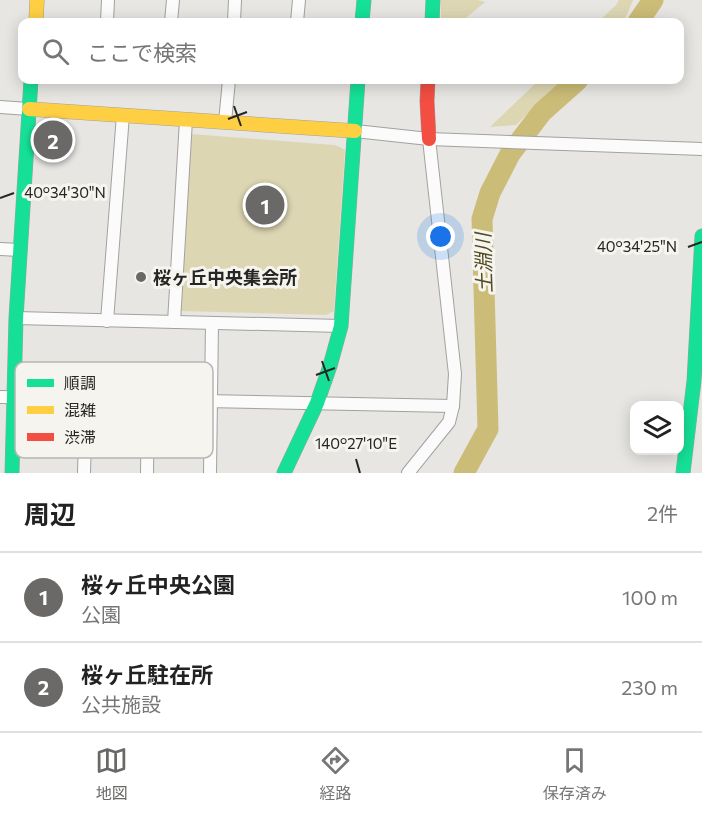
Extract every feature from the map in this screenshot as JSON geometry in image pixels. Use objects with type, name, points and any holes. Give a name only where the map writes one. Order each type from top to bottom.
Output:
[{"type":"street","points":[[36,18],[37,0]]},
{"type":"street","points":[[107,18],[108,0]]},
{"type":"street","points":[[171,18],[173,0]]},
{"type":"street","points":[[234,18],[235,0]]},
{"type":"street","points":[[297,18],[299,0]]},
{"type":"street","points":[[362,18],[364,0]]},
{"type":"street","points":[[432,18],[433,0]]},
{"type":"street","points":[[12,473],[7,397],[16,318],[31,84]]},
{"type":"street","points":[[225,122],[229,84]]},
{"type":"street","points":[[284,473],[317,403],[341,326],[358,84]]},
{"type":"street","points":[[408,473],[448,422],[453,406],[455,374],[429,139],[428,84]]},
{"type":"street","points":[[0,107],[355,131],[429,139],[702,149]]},
{"type":"street","points":[[107,321],[123,115]]},
{"type":"street","points":[[174,322],[186,120]]},
{"type":"street","points":[[683,473],[694,381],[702,236]]},
{"type":"street","points":[[0,249],[20,250]]},
{"type":"street","points":[[0,318],[341,326]]},
{"type":"street","points":[[212,323],[212,362]]},
{"type":"street","points":[[213,401],[453,406]]},
{"type":"street","points":[[84,458],[84,473]]},
{"type":"street","points":[[147,458],[147,473]]},
{"type":"street","points":[[210,458],[210,473]]},
{"type":"shaded area","points":[[441,0],[485,2],[466,18],[441,18]]},
{"type":"shaded area","points":[[619,0],[633,0],[625,18],[602,18]]},
{"type":"shaded area","points":[[535,84],[559,84],[516,125],[490,127]]},
{"type":"shaded area","points":[[191,134],[334,145],[345,150],[334,311],[326,315],[180,311]]},
{"type":"waterway","name":"土淵川","points":[[641,18],[653,0]]},
{"type":"waterway","name":"土淵川","points":[[464,473],[488,429],[482,219],[490,193],[510,154],[542,112],[574,84]]},
{"type":"traffic: fast","points":[[362,18],[364,0]]},
{"type":"traffic: fast","points":[[432,18],[433,0]]},
{"type":"traffic: fast","points":[[12,473],[16,318],[31,84]]},
{"type":"traffic: fast","points":[[284,473],[317,403],[341,326],[358,84]]},
{"type":"traffic: fast","points":[[683,473],[694,381],[702,236]]},
{"type":"traffic: slow","points":[[36,18],[37,0]]},
{"type":"traffic: slow","points":[[29,109],[355,131]]},
{"type":"traffic: jam","points":[[428,84],[429,139]]},
{"type":"place","name":"桜ヶ丘駐在所","points":[[53,140]]},
{"type":"place","name":"桜ヶ丘中央公園","points":[[265,205]]},
{"type":"place","name":"桜ヶ丘中央集会所","points":[[141,277]]}]
